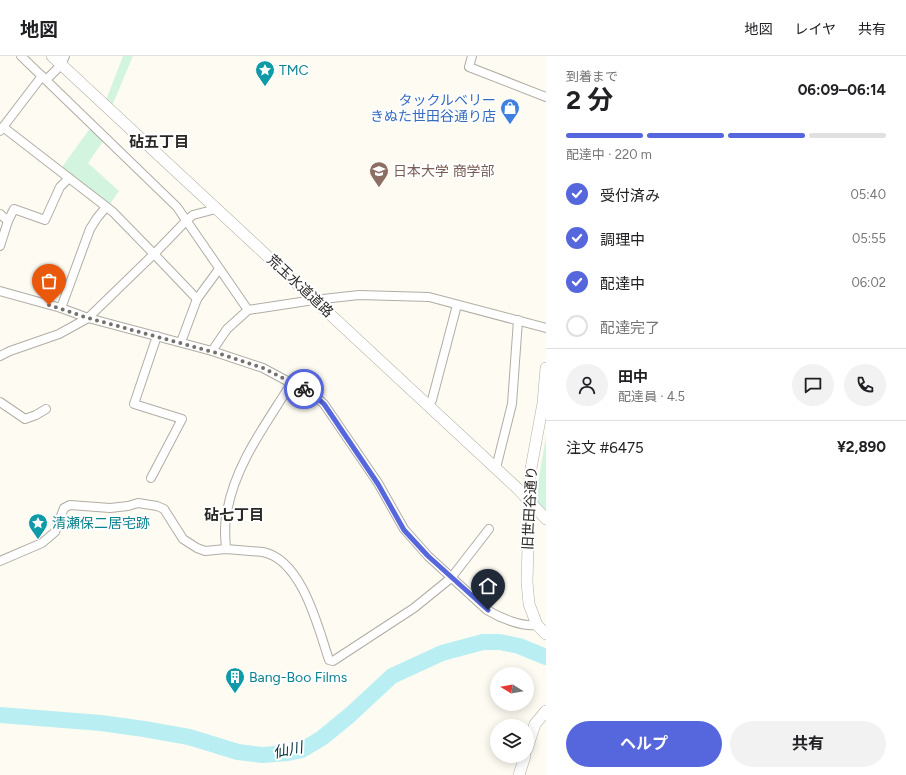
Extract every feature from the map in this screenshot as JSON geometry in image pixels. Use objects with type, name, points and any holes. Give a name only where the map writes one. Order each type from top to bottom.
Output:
[{"type":"main road","name":"荒玉水道道路","points":[[52,56],[63,60],[216,209],[529,499],[546,519]]},
{"type":"main road","name":"旧世田谷通り","points":[[537,625],[527,594],[529,499],[530,474],[543,403],[546,368]]},
{"type":"main road","points":[[537,625],[546,634]]},
{"type":"main road","points":[[534,727],[546,711]]},
{"type":"main road","points":[[519,775],[523,763]]},
{"type":"street","points":[[22,56],[177,207],[248,310]]},
{"type":"street","points":[[472,56],[469,67],[546,97]]},
{"type":"street","points":[[63,60],[44,78],[1,129],[69,178],[112,212],[197,300]]},
{"type":"street","points":[[0,246],[8,220],[14,209],[44,220],[60,187],[69,178]]},
{"type":"street","points":[[61,308],[90,229],[106,207]]},
{"type":"street","points":[[0,356],[59,334],[88,318],[187,220],[193,215],[216,209]]},
{"type":"street","points":[[0,214],[8,220]]},
{"type":"street","points":[[181,342],[197,300],[219,269]]},
{"type":"street","points":[[0,291],[61,308],[88,318],[212,351],[263,368],[292,382],[315,396],[324,404],[378,484],[404,530],[428,556],[451,578],[495,615],[505,620],[532,626],[537,625]]},
{"type":"street","points":[[212,351],[227,329],[248,310],[359,295],[429,297],[546,328]]},
{"type":"street","points":[[428,406],[432,400],[457,305]]},
{"type":"street","points":[[496,468],[512,404],[518,320]]},
{"type":"street","points":[[151,478],[182,419],[134,404],[157,336]]},
{"type":"street","points":[[226,549],[225,527],[227,511],[238,473],[253,444],[292,382]]},
{"type":"street","points":[[0,402],[25,419],[46,409]]},
{"type":"street","points":[[0,561],[42,543],[55,532],[64,508],[70,505],[110,508],[138,503],[157,506],[164,509],[183,539],[197,548],[204,551],[226,549],[268,553],[288,567],[307,596],[329,660],[333,661],[414,608],[451,578],[489,530]]},
{"type":"green space","points":[[123,56],[133,56],[112,106],[106,100]]},
{"type":"green space","points":[[91,127],[104,140],[88,163],[119,191],[110,204],[62,167]]},
{"type":"green space","points":[[546,436],[546,513],[535,501]]},
{"type":"waterway","name":"仙川","points":[[0,715],[101,723],[144,729],[189,737],[238,752],[262,755],[288,753],[302,750],[322,738],[350,715],[392,676],[442,653],[483,642],[500,642],[519,646],[546,657]]},
{"type":"way so far","points":[[49,305],[88,318],[212,351],[263,368],[304,389]]},
{"type":"place","name":"TMC","points":[[265,87]]},
{"type":"place","name":"タックルベリー きぬた世田谷通り店","points":[[510,125]]},
{"type":"place","name":"日本大学 商学部","points":[[379,188]]},
{"type":"place","name":"清瀬保二居宅跡","points":[[38,540]]},
{"type":"place","name":"Bang-Boo Films","points":[[235,694]]},
{"type":"district","name":"砧五丁目","points":[[159,142]]},
{"type":"district","name":"砧七丁目","points":[[234,515]]},
{"type":"route","points":[[304,389],[324,404],[378,484],[404,530],[451,578],[488,610]]}]
